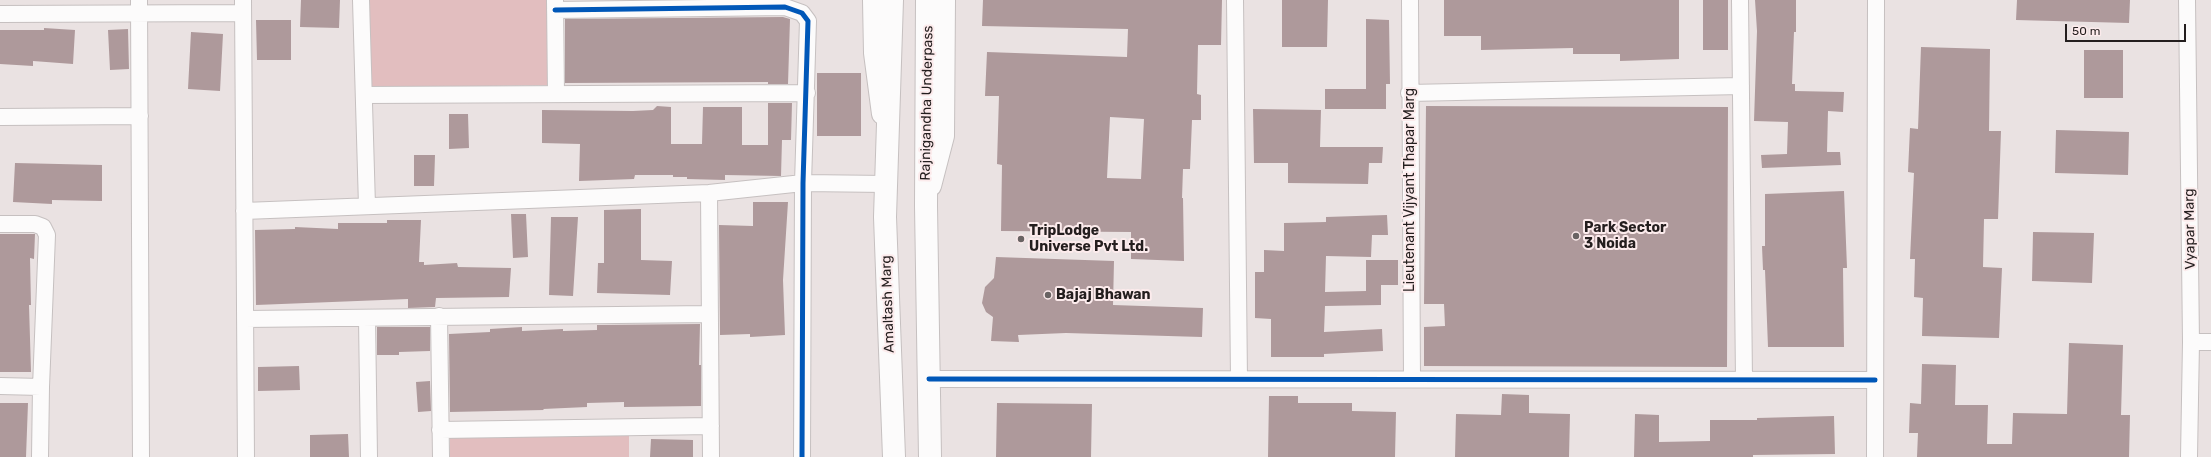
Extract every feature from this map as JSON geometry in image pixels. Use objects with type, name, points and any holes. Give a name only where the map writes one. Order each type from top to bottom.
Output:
[{"type":"main road","points":[[886,151],[892,0]]},
{"type":"main road","name":"Rajnigandha Underpass","points":[[926,206],[928,0]]},
{"type":"main road","name":"Amaltash Marg","points":[[886,151],[885,217],[894,457]]},
{"type":"main road","points":[[926,206],[930,457]]},
{"type":"street","points":[[361,0],[368,206]]},
{"type":"street","points":[[873,0],[874,53],[886,151]]},
{"type":"street","points":[[926,206],[944,136],[944,0]]},
{"type":"street","points":[[1235,0],[1239,379]]},
{"type":"street","name":"Lieutenant Vijyant Thapar Marg","points":[[1410,0],[1409,93],[1412,379]]},
{"type":"street","points":[[1740,0],[1744,380]]},
{"type":"street","points":[[1875,457],[1876,0]]},
{"type":"street","name":"Vyapar Marg","points":[[2187,0],[2192,342],[2189,457]]},
{"type":"street","points":[[556,93],[555,5],[669,4],[786,7],[802,13],[808,21],[807,93],[803,183],[802,457]]},
{"type":"street","points":[[0,14],[139,7],[243,6],[246,457]]},
{"type":"street","points":[[139,7],[141,457]]},
{"type":"street","points":[[1409,93],[1741,86]]},
{"type":"street","points":[[364,95],[807,93]]},
{"type":"street","points":[[0,117],[140,116]]},
{"type":"street","points":[[244,211],[709,192],[803,183],[886,184]]},
{"type":"street","points":[[709,192],[711,457]]},
{"type":"street","points":[[0,224],[35,224],[43,227],[47,235],[41,387],[40,457]]},
{"type":"street","points":[[245,319],[367,319],[439,316],[710,314]]},
{"type":"street","points":[[439,316],[441,457]]},
{"type":"street","points":[[367,319],[369,457]]},
{"type":"street","points":[[2192,342],[2211,342]]},
{"type":"street","points":[[929,379],[1875,380]]},
{"type":"street","points":[[0,386],[41,387]]},
{"type":"street","points":[[440,430],[711,426]]},
{"type":"shaded area","points":[[369,0],[547,0],[549,85],[371,88]]},
{"type":"shaded area","points":[[629,435],[629,457],[450,457],[450,436]]},
{"type":"building","points":[[301,0],[340,0],[339,28],[300,27]]},
{"type":"building","points":[[983,0],[1222,0],[1221,45],[1198,45],[1197,94],[1201,95],[1201,120],[1192,120],[1190,169],[1183,169],[1182,198],[1184,261],[1131,259],[1131,232],[1001,231],[1002,165],[997,164],[999,96],[985,96],[987,52],[1127,57],[1128,29],[982,26]],"holes":[[[1110,117],[1144,119],[1141,179],[1107,178]]]},
{"type":"building","points":[[1282,0],[1328,0],[1327,47],[1282,47]]},
{"type":"building","points":[[1444,0],[1679,0],[1679,59],[1620,61],[1620,54],[1573,54],[1573,48],[1481,50],[1481,36],[1444,36]]},
{"type":"building","points":[[1703,0],[1728,0],[1728,50],[1703,50]]},
{"type":"building","points":[[1755,0],[1796,0],[1796,32],[1794,32],[1792,84],[1795,84],[1795,91],[1844,92],[1843,112],[1828,111],[1827,152],[1840,152],[1841,165],[1762,168],[1761,155],[1787,154],[1788,122],[1754,121],[1757,31]]},
{"type":"building","points":[[2017,0],[2130,0],[2129,23],[2016,20]]},
{"type":"building","points":[[783,17],[790,19],[788,84],[768,84],[768,82],[565,83],[565,19]]},
{"type":"building","points":[[1366,19],[1389,20],[1390,84],[1386,84],[1386,109],[1325,109],[1325,89],[1366,89]]},
{"type":"building","points":[[256,20],[291,20],[291,60],[257,60]]},
{"type":"building","points":[[44,28],[75,30],[73,64],[33,61],[33,66],[0,64],[0,30],[44,30]]},
{"type":"building","points":[[128,29],[129,69],[110,70],[108,30]]},
{"type":"building","points":[[191,32],[223,34],[220,91],[188,89]]},
{"type":"building","points":[[1921,47],[1990,49],[1989,131],[2001,131],[1998,219],[1984,219],[1983,267],[2002,268],[1999,338],[1922,336],[1923,298],[1914,297],[1915,259],[1910,259],[1914,173],[1908,172],[1910,128],[1918,129]]},
{"type":"building","points":[[2084,50],[2123,50],[2123,98],[2084,98]]},
{"type":"building","points":[[817,73],[861,73],[861,136],[817,136]]},
{"type":"building","points":[[768,103],[792,103],[791,140],[782,140],[781,176],[725,175],[725,180],[687,179],[687,177],[673,177],[673,175],[635,175],[634,179],[579,181],[580,144],[542,143],[542,110],[633,111],[653,110],[657,106],[671,107],[671,144],[702,144],[703,107],[742,107],[742,145],[768,145]]},
{"type":"building","name":"Park Sector 3 Noida","points":[[1426,106],[1728,107],[1727,367],[1424,366],[1424,327],[1445,326],[1444,304],[1424,304]]},
{"type":"building","points":[[1253,109],[1321,110],[1320,147],[1383,147],[1382,163],[1369,163],[1368,184],[1288,183],[1288,163],[1254,163]]},
{"type":"building","points":[[449,114],[468,114],[469,148],[449,149]]},
{"type":"building","points":[[2056,130],[2129,132],[2128,175],[2055,173]]},
{"type":"building","points":[[414,155],[435,155],[434,186],[414,186]]},
{"type":"building","points":[[15,163],[102,165],[102,201],[52,200],[52,204],[13,202]]},
{"type":"building","points":[[1844,191],[1847,268],[1843,268],[1844,347],[1768,347],[1765,270],[1763,270],[1762,246],[1765,246],[1765,194]]},
{"type":"building","points":[[753,202],[788,202],[783,280],[785,335],[750,337],[750,334],[720,335],[719,225],[753,226]]},
{"type":"building","points":[[641,209],[641,260],[672,261],[670,295],[597,293],[598,263],[604,263],[604,210]]},
{"type":"building","points":[[511,214],[526,214],[528,257],[513,258]]},
{"type":"building","points":[[1387,215],[1388,235],[1372,235],[1371,257],[1326,256],[1325,292],[1366,291],[1366,260],[1398,260],[1398,285],[1381,285],[1381,305],[1325,306],[1324,332],[1382,329],[1383,351],[1324,354],[1324,357],[1271,357],[1271,319],[1255,318],[1255,272],[1264,272],[1264,250],[1284,251],[1284,223],[1326,222],[1326,217]]},
{"type":"building","points":[[551,217],[578,217],[573,296],[549,295]]},
{"type":"building","points":[[387,220],[421,220],[419,262],[424,262],[424,265],[457,263],[458,267],[511,268],[509,297],[436,298],[435,307],[408,308],[408,299],[256,305],[255,230],[295,229],[295,227],[338,229],[338,223],[387,223]]},
{"type":"building","points":[[2033,232],[2094,233],[2092,283],[2032,281]]},
{"type":"building","points":[[0,234],[35,234],[34,259],[30,258],[31,305],[29,305],[31,372],[0,372]]},
{"type":"building","name":"Bajaj Bhawan","points":[[996,257],[1114,261],[1113,305],[1203,308],[1202,337],[1066,333],[1018,335],[1019,342],[991,341],[993,317],[986,312],[982,303],[985,287],[994,278]]},
{"type":"building","points":[[700,324],[699,365],[701,365],[701,406],[624,407],[624,402],[587,403],[587,407],[543,409],[544,410],[450,412],[449,334],[490,332],[490,329],[522,327],[522,331],[563,329],[563,331],[597,330],[597,325]]},
{"type":"building","points":[[377,327],[430,327],[430,351],[399,352],[399,355],[377,355]]},
{"type":"building","points":[[2069,343],[2123,345],[2121,415],[2130,415],[2129,457],[1917,457],[1918,433],[1909,433],[1910,403],[1921,404],[1922,364],[1956,365],[1955,405],[1988,405],[1987,444],[2012,444],[2013,413],[2067,414]]},
{"type":"building","points":[[299,366],[300,390],[258,391],[258,367]]},
{"type":"building","points":[[430,381],[431,411],[418,412],[416,382]]},
{"type":"building","points":[[1502,394],[1529,395],[1529,413],[1570,414],[1569,457],[1455,457],[1456,414],[1501,415]]},
{"type":"building","points":[[1269,396],[1298,396],[1298,403],[1352,403],[1352,411],[1396,412],[1395,457],[1268,457]]},
{"type":"building","points":[[0,403],[28,403],[26,457],[0,457]]},
{"type":"building","points":[[997,403],[1092,404],[1091,457],[996,457]]},
{"type":"building","points":[[1635,414],[1659,415],[1659,442],[1710,441],[1710,420],[1757,420],[1757,418],[1834,416],[1835,454],[1753,455],[1753,457],[1634,457]]},
{"type":"building","points":[[348,434],[349,457],[310,457],[310,435]]},
{"type":"building","points":[[651,439],[693,440],[693,457],[650,457]]},
{"type":"cycle path","points":[[555,10],[785,7],[802,13],[808,21],[803,183],[802,457]]},
{"type":"cycle path","points":[[929,379],[1875,380]]},
{"type":"place","name":"Park Sector 3 Noida","points":[[1576,236]]},
{"type":"place","name":"TripLodge Universe Pvt Ltd.","points":[[1021,239]]},
{"type":"place","name":"Bajaj Bhawan","points":[[1048,295]]}]
